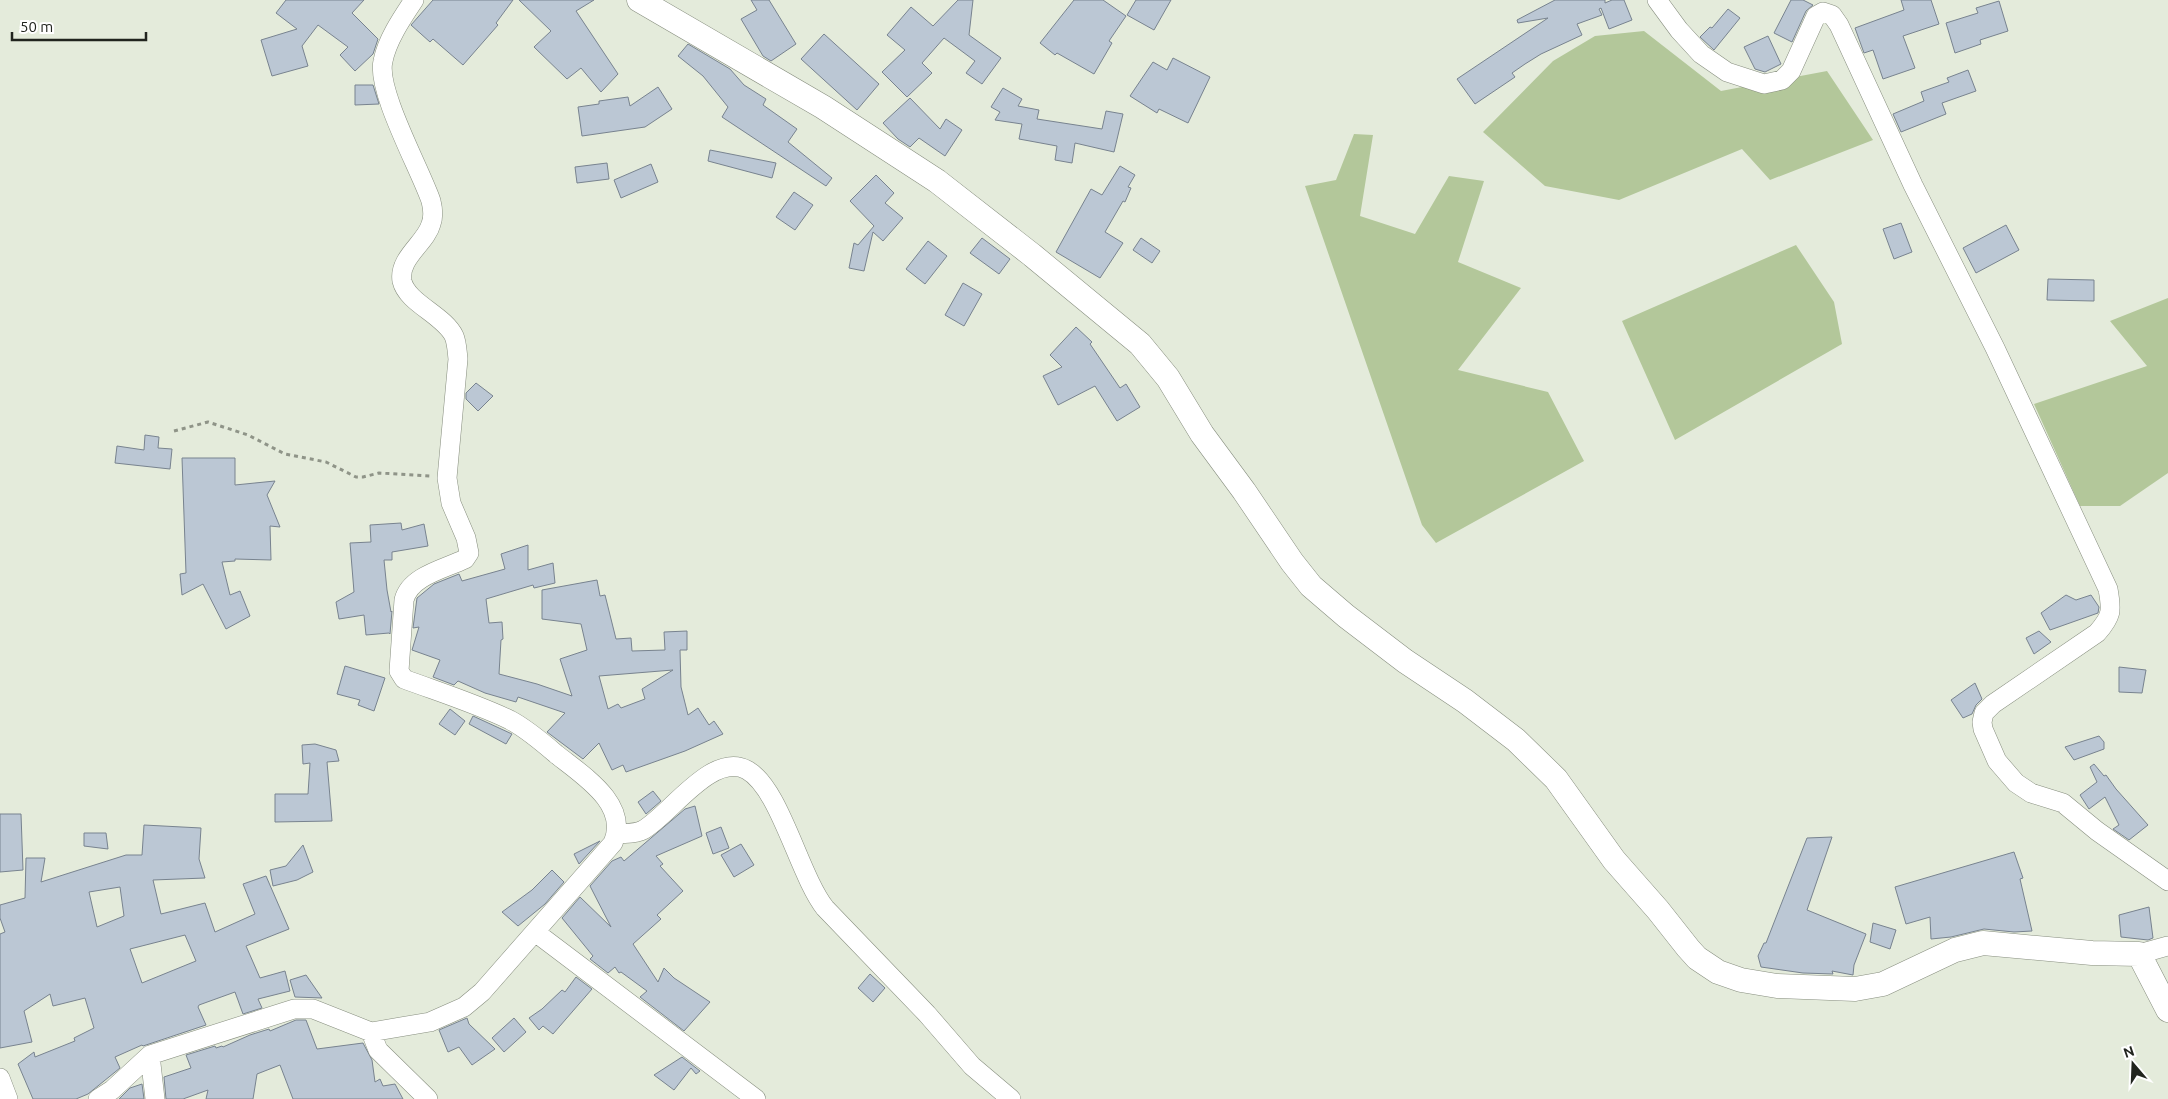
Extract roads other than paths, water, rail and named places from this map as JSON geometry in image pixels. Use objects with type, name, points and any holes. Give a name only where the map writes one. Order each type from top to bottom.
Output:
[{"type":"street","points":[[98,1099],[112,1090],[150,1055],[294,1009],[304,1008],[320,1011],[361,1030],[371,1032],[430,1022],[464,1007],[482,992],[613,843],[617,834],[616,820],[602,793],[524,728],[497,714],[404,679],[400,675],[399,666],[406,592],[416,581],[464,559],[469,553],[466,538],[451,503],[447,478],[458,359],[457,346],[454,336],[448,327],[410,294],[402,281],[402,273],[406,262],[431,225],[433,213],[427,190],[387,96],[382,76],[383,60],[401,19],[414,0]]},
{"type":"street","points":[[639,0],[823,107],[937,181],[1032,255],[1140,344],[1168,378],[1202,434],[1311,586],[1346,616],[1406,661],[1478,710],[1523,747],[1556,779],[1570,796],[1619,866],[1658,910],[1688,948],[1718,972],[1741,980],[1777,986],[1855,989],[1883,984],[1955,950],[1983,943],[2092,953],[2140,954],[2168,946]]},
{"type":"street","points":[[1657,0],[1679,30],[1701,54],[1727,72],[1761,83],[1782,80],[1792,71],[1816,16],[1823,12],[1832,14],[1839,25],[1913,185],[1995,348],[2108,589],[2112,608],[2108,621],[2097,633],[1992,704],[1984,713],[1983,729],[1997,761],[2021,788],[2063,803],[2097,832],[2168,881]]},
{"type":"street","points":[[617,834],[644,830],[698,784],[720,768],[741,767],[752,772],[769,793],[814,890],[825,908],[927,1014],[972,1066],[1011,1099]]},
{"type":"street","points":[[535,932],[756,1099]]},
{"type":"street","points":[[2140,954],[2168,1010]]},
{"type":"street","points":[[371,1032],[378,1050],[428,1099]]},
{"type":"street","points":[[150,1055],[155,1099]]},
{"type":"street","points":[[0,1078],[8,1099]]}]
